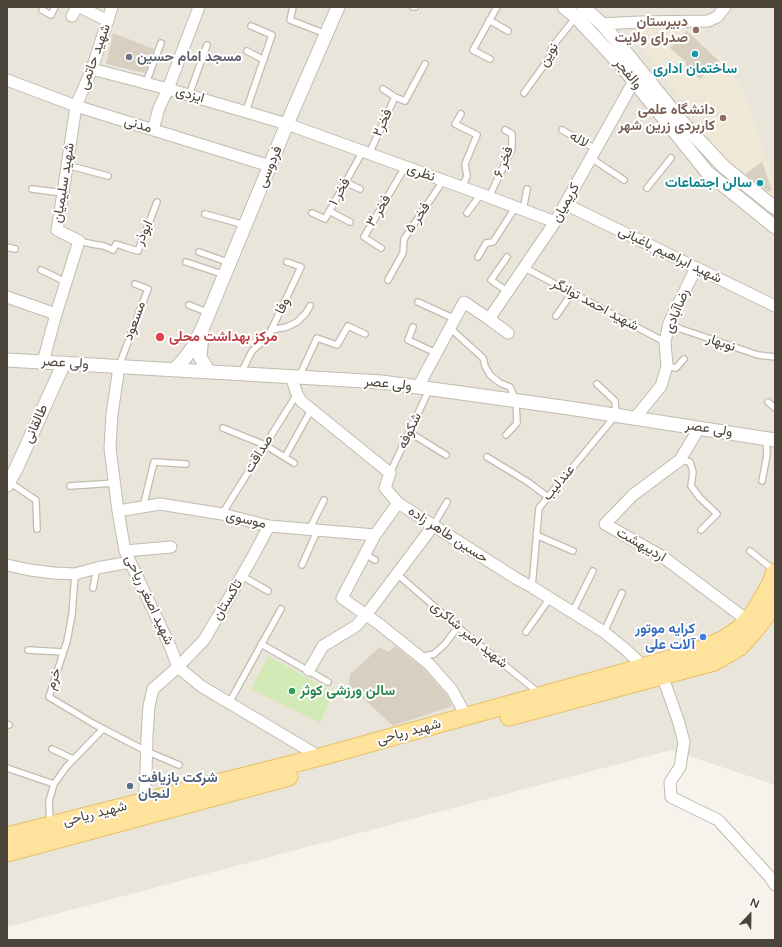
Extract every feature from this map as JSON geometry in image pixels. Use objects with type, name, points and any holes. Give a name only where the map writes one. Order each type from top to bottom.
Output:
[{"type":"main road","name":"شهید ریاحی","points":[[7,836],[320,757],[644,667],[699,650],[724,639],[739,630],[753,614],[770,585],[775,572]]},
{"type":"main road","name":"شهید ریاحی","points":[[7,853],[714,662],[740,647],[775,604]]},
{"type":"street","name":"شهید حاتمی","points":[[76,106],[92,69],[112,7]]},
{"type":"street","name":"فردوسی","points":[[175,369],[193,348],[203,327],[287,124],[338,7]]},
{"type":"street","name":"والفجر","points":[[564,7],[579,12],[602,24],[682,122],[724,167],[775,208]]},
{"type":"street","points":[[602,24],[708,21],[717,17],[724,7]]},
{"type":"street","points":[[153,130],[159,108],[168,89],[195,8]]},
{"type":"street","points":[[76,10],[108,21]]},
{"type":"street","name":"والفجر","points":[[579,12],[708,172],[775,227]]},
{"type":"street","name":"ایزدی","points":[[92,69],[168,89],[287,124]]},
{"type":"street","name":"مدنی","points":[[7,80],[76,106],[270,166]]},
{"type":"street","name":"کریمیان","points":[[490,319],[555,222],[634,81]]},
{"type":"street","name":"شهید سلیمیان","points":[[43,362],[56,314],[79,241],[57,230],[76,106]]},
{"type":"street","name":"نظری","points":[[287,124],[555,222]]},
{"type":"street","name":"شهید ابراهیم باغبانی","points":[[565,204],[775,306]]},
{"type":"street","name":"رضاآبادی","points":[[635,418],[661,386],[667,366],[665,342],[669,323],[696,268]]},
{"type":"street","points":[[7,297],[56,314]]},
{"type":"street","points":[[424,388],[436,353],[464,302],[508,333]]},
{"type":"street","name":"فردوسی","points":[[203,327],[200,357],[209,372]]},
{"type":"street","name":"ولی عصر","points":[[7,360],[382,382],[770,439]]},
{"type":"street","name":"طالقانی","points":[[8,482],[16,469],[64,363]]},
{"type":"street","name":"شهید اصغر ریاحی","points":[[119,367],[112,414],[110,448],[125,551],[170,646],[178,667],[201,686],[320,757]]},
{"type":"street","points":[[295,377],[297,394],[300,401],[390,473]]},
{"type":"street","name":"اردیبهشت","points":[[698,428],[680,460],[633,495],[605,524],[663,557],[747,620]]},
{"type":"street","points":[[770,439],[775,449]]},
{"type":"street","name":"حسین طاهر زاده","points":[[390,473],[385,488],[398,503],[517,579],[604,632],[644,667]]},
{"type":"street","points":[[398,503],[375,535],[342,598],[379,624],[429,664],[452,690],[466,716]]},
{"type":"street","name":"موسوی","points":[[118,511],[160,504],[222,514],[269,526],[375,535]]},
{"type":"street","name":"تاکستان","points":[[144,801],[149,706],[153,689],[178,667],[204,640],[242,576],[269,526]]},
{"type":"street","points":[[309,670],[323,646],[356,626],[366,615],[433,526]]},
{"type":"street","points":[[125,551],[171,547]]},
{"type":"street","points":[[7,565],[30,570],[74,574],[130,562]]},
{"type":"street","points":[[662,675],[684,742],[680,767],[670,782],[671,796],[718,820],[769,876],[775,885]]},
{"type":"lane","points":[[42,10],[51,15],[55,7]]},
{"type":"lane","points":[[293,7],[290,20],[327,34]]},
{"type":"lane","points":[[490,58],[473,50],[497,7]]},
{"type":"lane","name":"نوین","points":[[524,93],[550,58],[552,47],[579,12]]},
{"type":"lane","points":[[489,20],[508,31]]},
{"type":"lane","points":[[246,112],[272,35],[251,26]]},
{"type":"lane","points":[[146,83],[161,43]]},
{"type":"lane","points":[[189,95],[207,45]]},
{"type":"lane","points":[[247,51],[264,60]]},
{"type":"lane","name":"فخر۲","points":[[366,152],[395,97],[405,101],[425,64]]},
{"type":"lane","points":[[383,89],[395,97]]},
{"type":"lane","points":[[461,114],[455,124],[477,135],[465,164],[467,176],[462,187]]},
{"type":"lane","name":"فخر ۶","points":[[485,196],[512,149],[512,134],[505,130]]},
{"type":"lane","name":"لاله","points":[[562,130],[624,180]]},
{"type":"lane","name":"فخر ۱","points":[[312,213],[325,219],[345,182],[366,152]]},
{"type":"lane","points":[[647,188],[670,158]]},
{"type":"lane","points":[[67,166],[108,176]]},
{"type":"lane","name":"فخر ۳","points":[[381,248],[364,237],[405,167]]},
{"type":"lane","name":"فخر ۵","points":[[388,280],[403,253],[404,239],[443,181]]},
{"type":"lane","points":[[345,182],[360,189]]},
{"type":"lane","points":[[32,189],[63,194]]},
{"type":"lane","points":[[478,257],[486,243],[493,242],[519,209],[527,189]]},
{"type":"lane","points":[[467,213],[485,196]]},
{"type":"lane","name":"ابوذر","points":[[79,241],[104,246],[113,250],[116,244],[138,251],[157,202]]},
{"type":"lane","points":[[329,211],[350,222]]},
{"type":"lane","points":[[205,214],[245,226]]},
{"type":"lane","points":[[7,248],[15,249]]},
{"type":"lane","points":[[199,252],[227,269]]},
{"type":"lane","points":[[507,257],[491,280],[508,292]]},
{"type":"lane","points":[[186,262],[227,269]]},
{"type":"lane","name":"وفا","points":[[241,374],[252,351],[268,337],[301,267],[287,262]]},
{"type":"lane","name":"شهید احمد توانگر","points":[[525,268],[665,342]]},
{"type":"lane","points":[[41,270],[66,282]]},
{"type":"lane","name":"مسعود","points":[[119,367],[148,289],[135,284]]},
{"type":"lane","points":[[556,316],[572,293]]},
{"type":"lane","points":[[418,302],[452,324],[483,358],[490,375],[510,387],[516,401],[517,423],[506,435]]},
{"type":"lane","points":[[189,305],[209,313]]},
{"type":"lane","points":[[271,330],[287,327],[297,322],[306,313],[310,306]]},
{"type":"lane","name":"نوبهار","points":[[669,323],[681,329],[758,355],[775,357]]},
{"type":"lane","points":[[295,377],[317,338],[337,345],[348,326],[365,334]]},
{"type":"lane","points":[[413,327],[408,340],[436,353]]},
{"type":"lane","points":[[667,366],[676,368],[684,359]]},
{"type":"lane","points":[[597,384],[615,402],[616,416]]},
{"type":"lane","name":"شکوفه","points":[[390,473],[409,432],[424,388]]},
{"type":"lane","name":"صداقت","points":[[222,514],[297,394]]},
{"type":"lane","points":[[768,402],[775,408]]},
{"type":"lane","points":[[285,457],[311,410]]},
{"type":"lane","name":"عندلیب","points":[[532,587],[539,508],[616,416]]},
{"type":"lane","points":[[223,428],[265,445],[294,463]]},
{"type":"lane","points":[[409,432],[446,455]]},
{"type":"lane","points":[[762,481],[770,439]]},
{"type":"lane","points":[[487,457],[528,482],[548,497]]},
{"type":"lane","points":[[680,460],[690,462],[693,472],[691,486],[700,498],[717,514],[701,530]]},
{"type":"lane","points":[[143,507],[154,462],[186,464]]},
{"type":"lane","points":[[8,482],[36,500],[37,529]]},
{"type":"lane","points":[[70,486],[115,483]]},
{"type":"lane","points":[[302,565],[324,500]]},
{"type":"lane","points":[[433,526],[447,502]]},
{"type":"lane","points":[[536,535],[573,551]]},
{"type":"lane","points":[[750,551],[775,572]]},
{"type":"lane","points":[[365,554],[375,560]]},
{"type":"lane","points":[[93,588],[97,568]]},
{"type":"lane","points":[[572,613],[593,571]]},
{"type":"lane","name":"خرم","points":[[74,574],[72,615],[67,641],[49,697],[103,729],[146,751],[179,765]]},
{"type":"lane","name":"شهید امیر شاکری","points":[[397,574],[458,627],[542,695]]},
{"type":"lane","points":[[242,576],[268,591]]},
{"type":"lane","points":[[604,632],[622,593]]},
{"type":"lane","points":[[526,632],[550,598]]},
{"type":"lane","points":[[229,703],[281,609]]},
{"type":"lane","points":[[420,657],[434,654],[445,644],[458,627]]},
{"type":"lane","points":[[262,644],[328,682]]},
{"type":"lane","points":[[28,650],[63,652]]},
{"type":"lane","points":[[50,825],[49,800],[54,784],[73,759],[103,729]]},
{"type":"lane","points":[[52,749],[73,759]]},
{"type":"lane","points":[[7,768],[54,784]]},
{"type":"shaded area","points":[[7,7],[775,7],[775,785],[671,750],[7,927]]},
{"type":"shaded area","name":"دانشگاه علمی کاربردی زرین شهر","points":[[672,25],[687,29],[726,62],[748,102],[775,185],[775,196],[767,198],[741,177],[705,133],[633,35],[642,27]]},
{"type":"green space","name":"سالن ورزشی کوثر","points":[[268,656],[333,692],[320,723],[251,689]]},
{"type":"building","name":"ساختمان اداری","points":[[687,31],[719,61],[700,79],[686,67],[686,62],[670,48]]},
{"type":"building","name":"مسجد امام حسین","points":[[113,33],[154,49],[145,73],[106,64]]},
{"type":"building","name":"سالن اجتماعات","points":[[762,162],[772,190],[768,192],[745,174]]},
{"type":"building","points":[[395,646],[424,669],[446,694],[452,706],[393,726],[349,685],[350,674],[380,647],[388,652]]},
{"type":"place","name":"دبیرستان صدرای ولایت","points":[[696,30]]},
{"type":"place","name":"ساختمان اداری","points":[[695,54]]},
{"type":"place","name":"مسجد امام حسین","points":[[129,57]]},
{"type":"place","name":"دانشگاه علمی کاربردی زرین شهر","points":[[723,118]]},
{"type":"place","name":"سالن اجتماعات","points":[[760,183]]},
{"type":"place","name":"مرکز بهداشت محلی","points":[[160,337]]},
{"type":"place","name":"کرایه موتور آلات علی","points":[[703,637]]},
{"type":"place","name":"سالن ورزشی کوثر","points":[[292,691]]},
{"type":"place","name":"شرکت بازیافت لنجان","points":[[130,786]]}]
